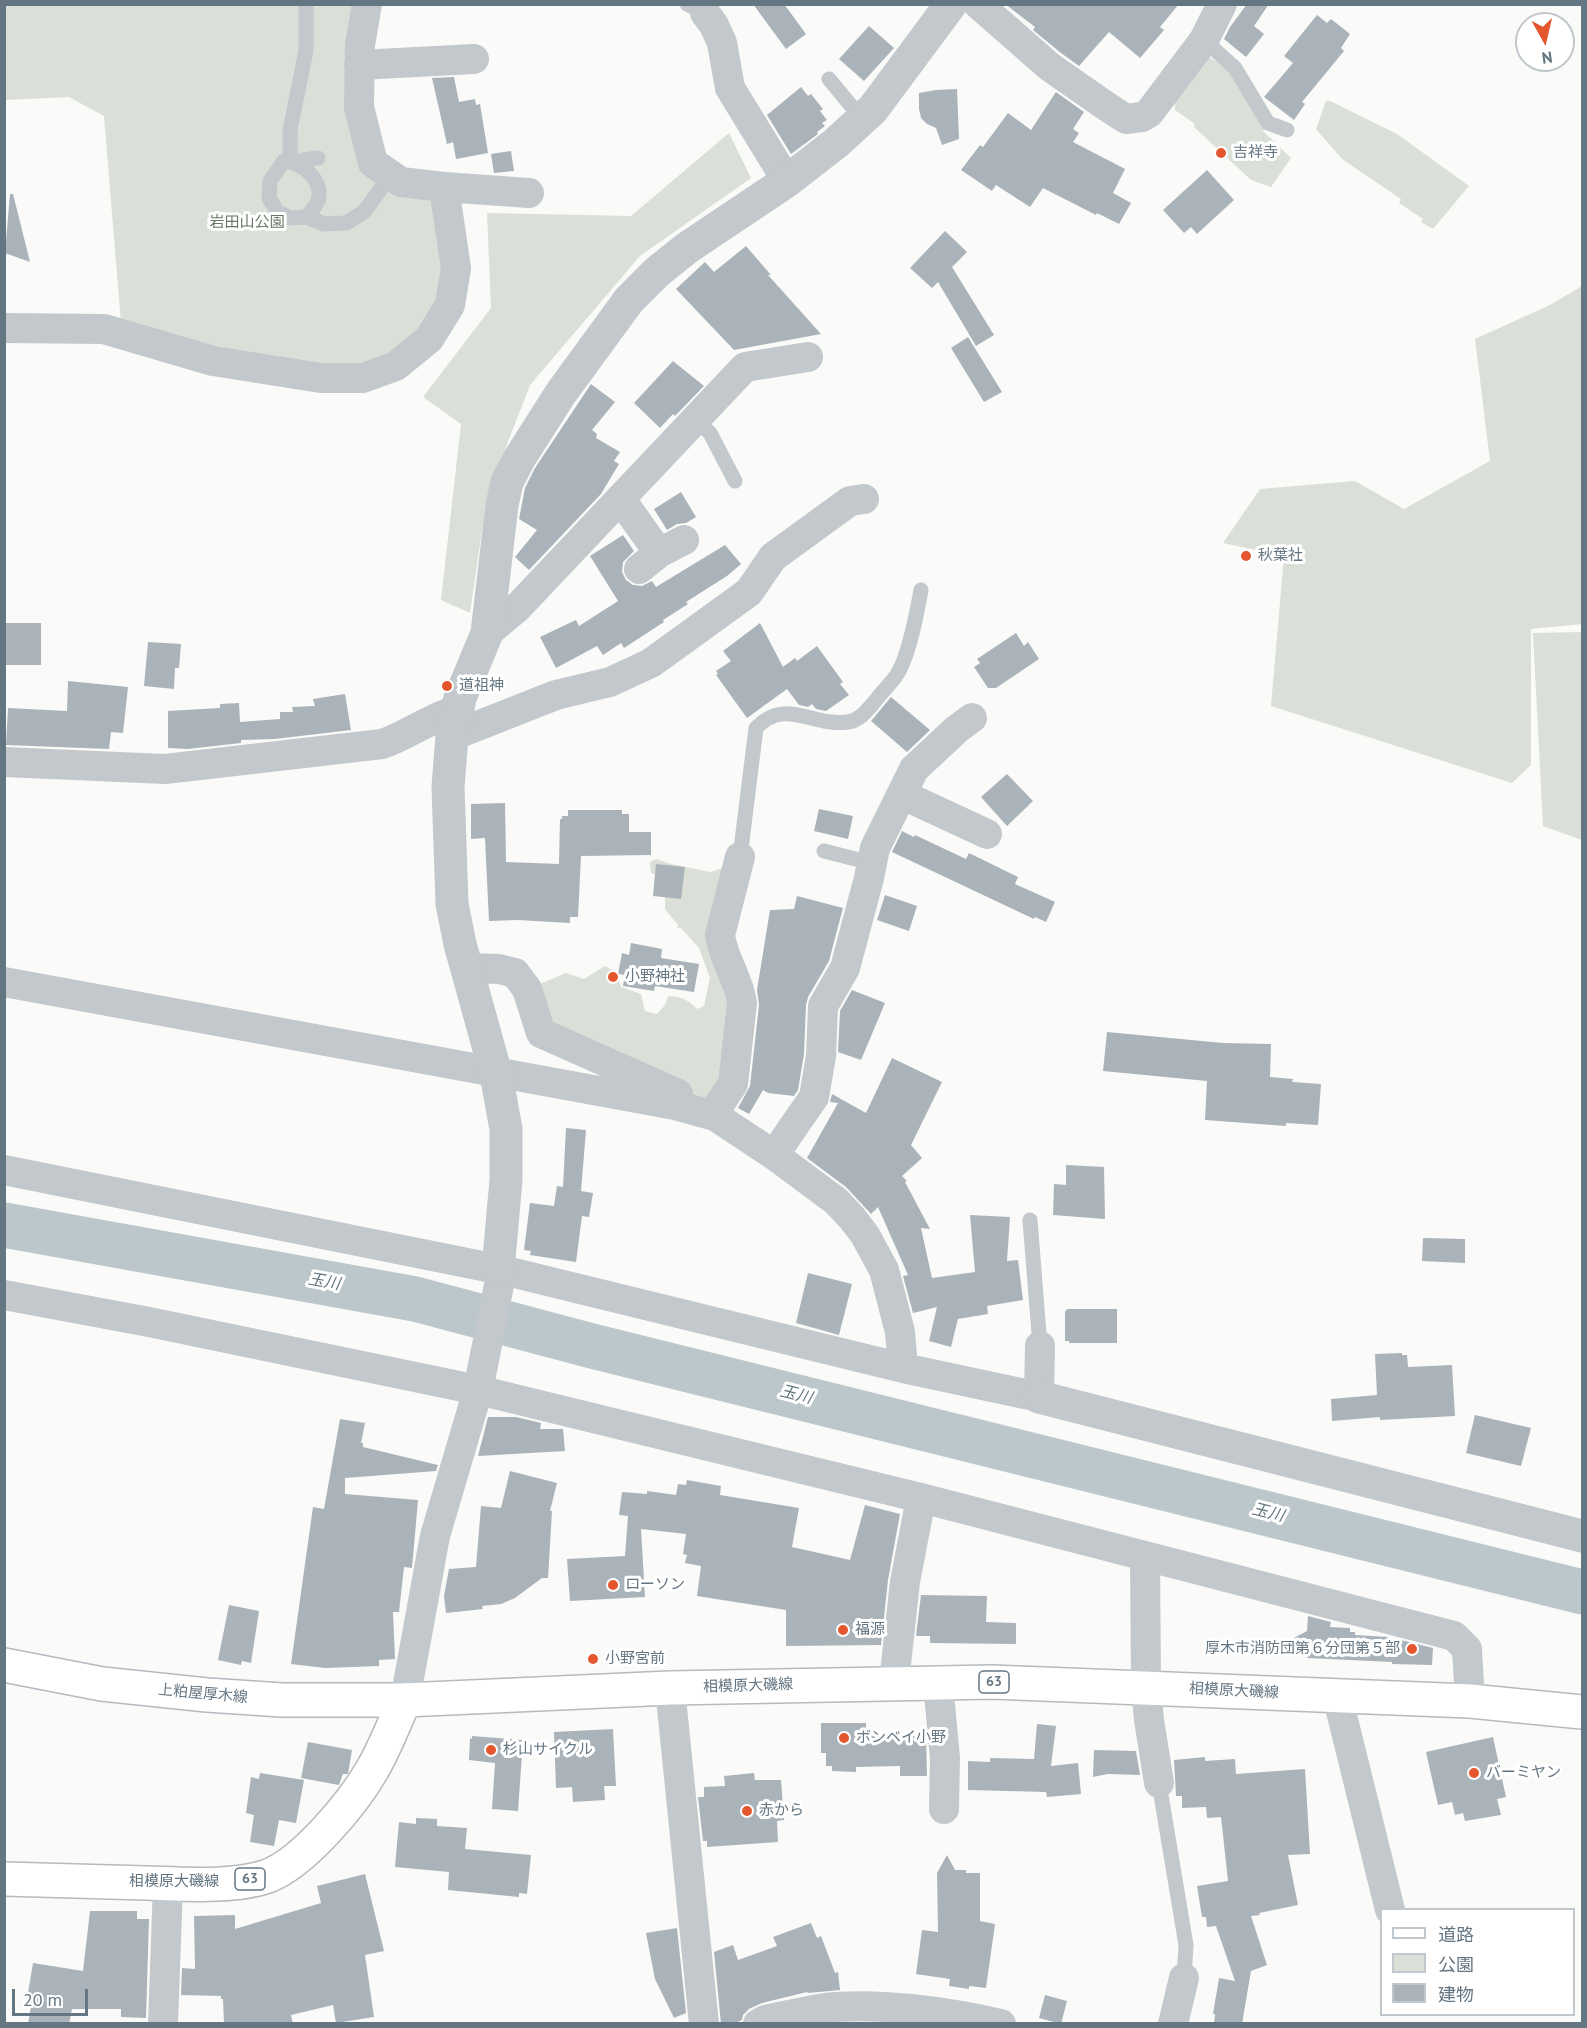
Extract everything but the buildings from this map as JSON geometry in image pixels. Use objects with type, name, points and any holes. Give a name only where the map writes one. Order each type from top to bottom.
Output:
[{"type":"main road","name":"上粕屋厚木線","points":[[4,1665],[102,1684],[207,1695],[282,1700],[405,1700]]},
{"type":"main road","name":"相模原大磯線","points":[[4,1879],[199,1885],[267,1876],[288,1865],[318,1838],[351,1800],[372,1770],[405,1700],[670,1688],[894,1682],[992,1682],[1470,1701],[1582,1712]]},
{"type":"street","points":[[367,4],[360,45],[359,107],[373,163],[401,182],[529,193]]},
{"type":"street","points":[[405,1700],[435,1536],[479,1387],[500,1273],[506,1180],[506,1129],[496,1074],[452,904],[448,787],[460,698],[487,633],[502,505],[507,482],[561,393],[629,300],[657,272],[687,248],[787,181],[836,143],[873,109],[951,4]]},
{"type":"street","points":[[978,4],[1050,67],[1126,119],[1142,117],[1149,113],[1204,40],[1222,4]]},
{"type":"street","points":[[696,9],[714,25],[722,43],[730,88],[787,181]]},
{"type":"street","points":[[359,65],[474,59]]},
{"type":"street","points":[[4,328],[104,329],[213,362],[321,378],[363,378],[396,366],[429,339],[450,305],[456,268],[444,187]]},
{"type":"street","points":[[487,633],[517,608],[745,367],[807,357]]},
{"type":"street","points":[[455,724],[610,682],[651,663],[749,592],[773,557],[850,501],[864,499]]},
{"type":"street","points":[[619,500],[661,554]]},
{"type":"street","points":[[4,762],[165,769],[382,744],[399,739],[442,714],[455,724]]},
{"type":"street","points":[[774,1155],[814,1097],[821,1056],[823,1006],[845,968],[875,848],[914,769],[972,718]]},
{"type":"street","points":[[903,795],[987,834]]},
{"type":"street","points":[[700,1112],[733,1084],[742,1003],[720,935],[740,857]]},
{"type":"street","points":[[467,968],[499,969],[515,973],[527,989],[542,1033],[682,1096],[700,1112],[774,1155],[836,1201],[865,1234],[884,1270],[900,1332],[903,1368]]},
{"type":"street","points":[[4,982],[700,1112]]},
{"type":"street","points":[[4,1170],[500,1273],[903,1368],[1040,1397],[1582,1536]]},
{"type":"street","points":[[4,1295],[479,1387],[921,1498],[1454,1636],[1467,1649],[1470,1701]]},
{"type":"street","points":[[1040,1346],[1040,1397]]},
{"type":"street","points":[[894,1682],[905,1582],[921,1498]]},
{"type":"street","points":[[1145,1556],[1146,1687],[1159,1784]]},
{"type":"street","points":[[938,1683],[945,1758],[944,1809]]},
{"type":"street","points":[[670,1688],[704,2024]]},
{"type":"street","points":[[1337,1695],[1390,1908]]},
{"type":"street","points":[[163,2024],[168,1884]]},
{"type":"street","points":[[1173,2024],[1184,1978]]},
{"type":"street","points":[[758,2024],[765,2020],[825,2008],[878,2008],[934,2012],[1001,2024]]},
{"type":"lane","points":[[294,163],[290,130],[306,51],[306,4]]},
{"type":"lane","points":[[1204,40],[1234,68],[1268,123],[1287,130]]},
{"type":"lane","points":[[829,79],[862,119]]},
{"type":"lane","points":[[294,163],[318,158]]},
{"type":"lane","points":[[307,217],[318,200],[317,184],[307,170],[285,161],[270,182],[269,198],[277,211],[290,218],[307,217],[324,225],[346,223],[364,212],[390,176]]},
{"type":"lane","points":[[696,420],[710,433],[735,481]]},
{"type":"lane","points":[[740,857],[756,728],[763,720],[786,712],[819,720],[848,722],[863,716],[900,670],[914,627],[921,590]]},
{"type":"lane","points":[[824,851],[871,863]]},
{"type":"lane","points":[[1030,1220],[1040,1346]]},
{"type":"lane","points":[[1159,1784],[1185,1945],[1184,1978]]},
{"type":"green space","name":"岩田山公園","points":[[4,5],[352,5],[361,154],[441,201],[443,303],[395,377],[225,354],[121,323],[104,116],[69,97],[5,100]]},
{"type":"green space","points":[[1207,56],[1215,61],[1219,57],[1268,125],[1263,131],[1291,158],[1271,187],[1251,180],[1194,127],[1195,124],[1175,110],[1175,96]]},
{"type":"green space","points":[[1326,101],[1397,134],[1469,186],[1433,229],[1421,222],[1423,219],[1399,203],[1401,199],[1342,159],[1316,129]]},
{"type":"green space","points":[[729,133],[751,178],[640,256],[530,385],[487,496],[470,613],[441,600],[461,424],[423,397],[491,308],[487,213],[631,216]]},
{"type":"green space","points":[[1582,286],[1582,624],[1531,629],[1531,765],[1512,783],[1271,706],[1284,556],[1223,543],[1260,489],[1355,481],[1404,509],[1490,461],[1475,339],[1550,305]]},
{"type":"green space","points":[[1582,632],[1582,840],[1543,826],[1533,633]]},
{"type":"green space","points":[[656,859],[710,872],[727,867],[726,978],[723,990],[733,1021],[719,1092],[705,1098],[693,1100],[543,1044],[540,984],[566,973],[584,979],[605,966],[616,972],[621,987],[641,994],[645,1011],[657,1014],[665,1005],[668,996],[684,999],[697,1009],[704,1006],[710,978],[699,948],[681,928],[677,928],[678,925],[665,909],[663,877],[651,873],[650,862]]},
{"type":"waterway","name":"玉川","points":[[4,1225],[415,1299],[592,1346],[1582,1592]]},
{"type":"place","name":"吉祥寺","points":[[1221,153]]},
{"type":"place","name":"秋葉社","points":[[1246,556]]},
{"type":"place","name":"道祖神","points":[[447,686]]},
{"type":"place","name":"小野神社","points":[[613,977]]},
{"type":"place","name":"ローソン","points":[[613,1585]]},
{"type":"place","name":"福源","points":[[843,1630]]},
{"type":"place","name":"厚木市消防団第６分団第５部","points":[[1412,1649]]},
{"type":"place","name":"小野宮前","points":[[593,1659]]},
{"type":"place","name":"ボンベイ小野","points":[[844,1738]]},
{"type":"place","name":"杉山サイクル","points":[[491,1750]]},
{"type":"place","name":"バーミヤン","points":[[1474,1773]]},
{"type":"place","name":"赤から","points":[[747,1811]]}]
